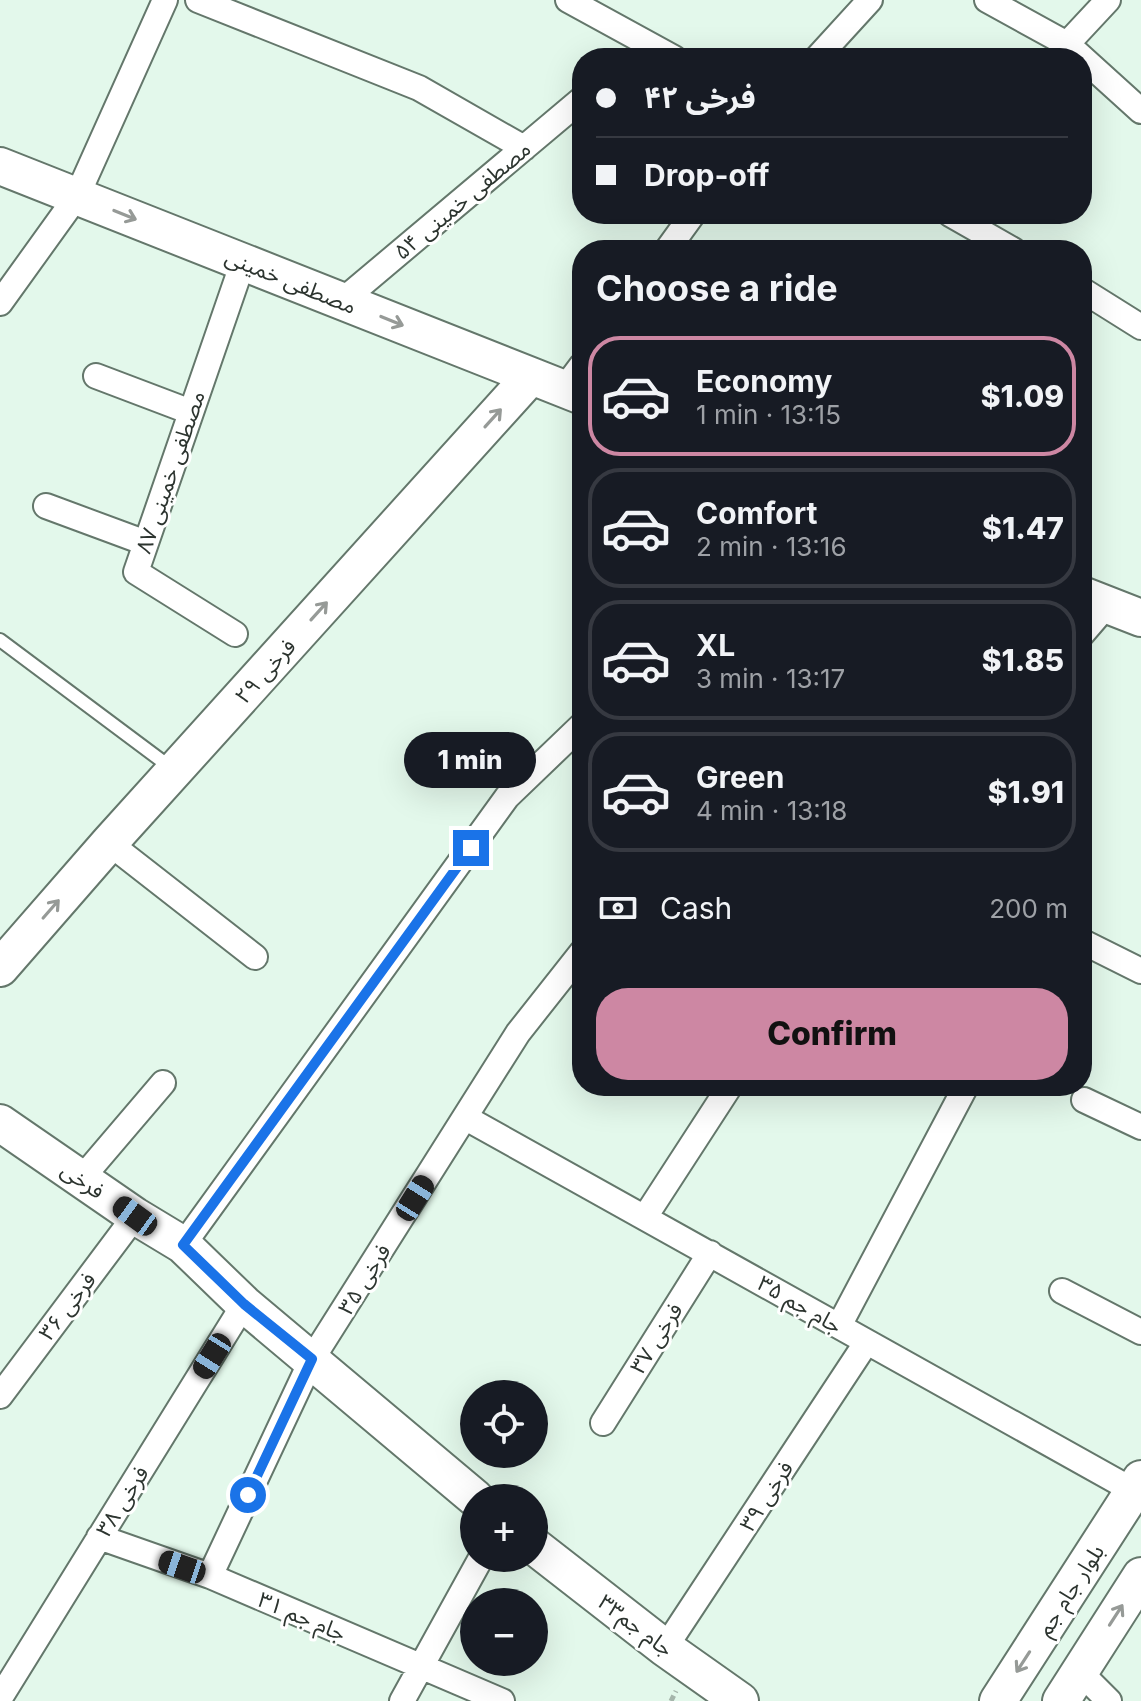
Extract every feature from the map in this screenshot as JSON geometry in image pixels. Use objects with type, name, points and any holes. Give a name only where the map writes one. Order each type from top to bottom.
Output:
[{"type":"street","points":[[0,303],[77,196],[165,0]]},
{"type":"street","points":[[198,0],[419,88],[524,148]]},
{"type":"street","points":[[568,0],[636,48]]},
{"type":"street","points":[[826,48],[870,0]]},
{"type":"street","points":[[987,0],[1071,48]]},
{"type":"street","points":[[1067,44],[1108,0]]},
{"type":"street","points":[[1092,67],[1141,111]]},
{"type":"street","name":"مصطفی خمینی ۵۴","points":[[342,301],[572,107]]},
{"type":"street","name":"مصطفی خمینی","points":[[0,166],[531,376],[572,383]]},
{"type":"street","points":[[968,224],[996,240]]},
{"type":"street","name":"مصطفی خمینی ۸۷","points":[[235,634],[136,572],[243,262]]},
{"type":"street","points":[[1092,296],[1141,327]]},
{"type":"street","points":[[96,376],[191,412]]},
{"type":"street","name":"فرخی ۲۹","points":[[0,968],[531,376]]},
{"type":"street","points":[[46,506],[146,543]]},
{"type":"street","points":[[1095,600],[1141,618]]},
{"type":"street","points":[[183,1245],[507,797],[572,735]]},
{"type":"street","points":[[109,843],[255,957]]},
{"type":"street","points":[[1092,946],[1141,971]]},
{"type":"street","name":"فرخی ۳۵","points":[[210,1576],[312,1359],[518,1033],[572,965]]},
{"type":"street","points":[[82,1178],[163,1083]]},
{"type":"street","points":[[645,1217],[724,1096]]},
{"type":"street","points":[[839,1326],[961,1096]]},
{"type":"street","points":[[1084,1100],[1141,1127]]},
{"type":"street","name":"جام جم ۳۵","points":[[466,1118],[866,1343],[1137,1485]]},
{"type":"street","name":"فرخی","points":[[0,1123],[135,1216],[183,1245],[244,1304],[312,1359]]},
{"type":"street","name":"فرخی ۳۶","points":[[0,1396],[135,1216]]},
{"type":"street","name":"فرخی ۳۷","points":[[603,1423],[710,1253]]},
{"type":"street","points":[[1062,1291],[1141,1332]]},
{"type":"street","name":"فرخی ۳۸","points":[[0,1698],[244,1304]]},
{"type":"street","name":"فرخی ۳۹","points":[[665,1648],[866,1343]]},
{"type":"street","points":[[312,1359],[460,1485]]},
{"type":"street","name":"بلوار جام جم","points":[[998,1701],[1137,1485]]},
{"type":"street","name":"جام جم ۳۱","points":[[99,1537],[210,1576],[502,1701]]},
{"type":"street","name":"جام جم۳۳","points":[[548,1557],[665,1648],[740,1701]]},
{"type":"street","points":[[402,1701],[473,1572]]},
{"type":"street","points":[[1109,1701],[1070,1687],[1141,1576]]},
{"type":"lane","points":[[0,640],[175,771]]},
{"type":"route","points":[[248,1495],[312,1359],[244,1304],[183,1245],[471,848]]}]
